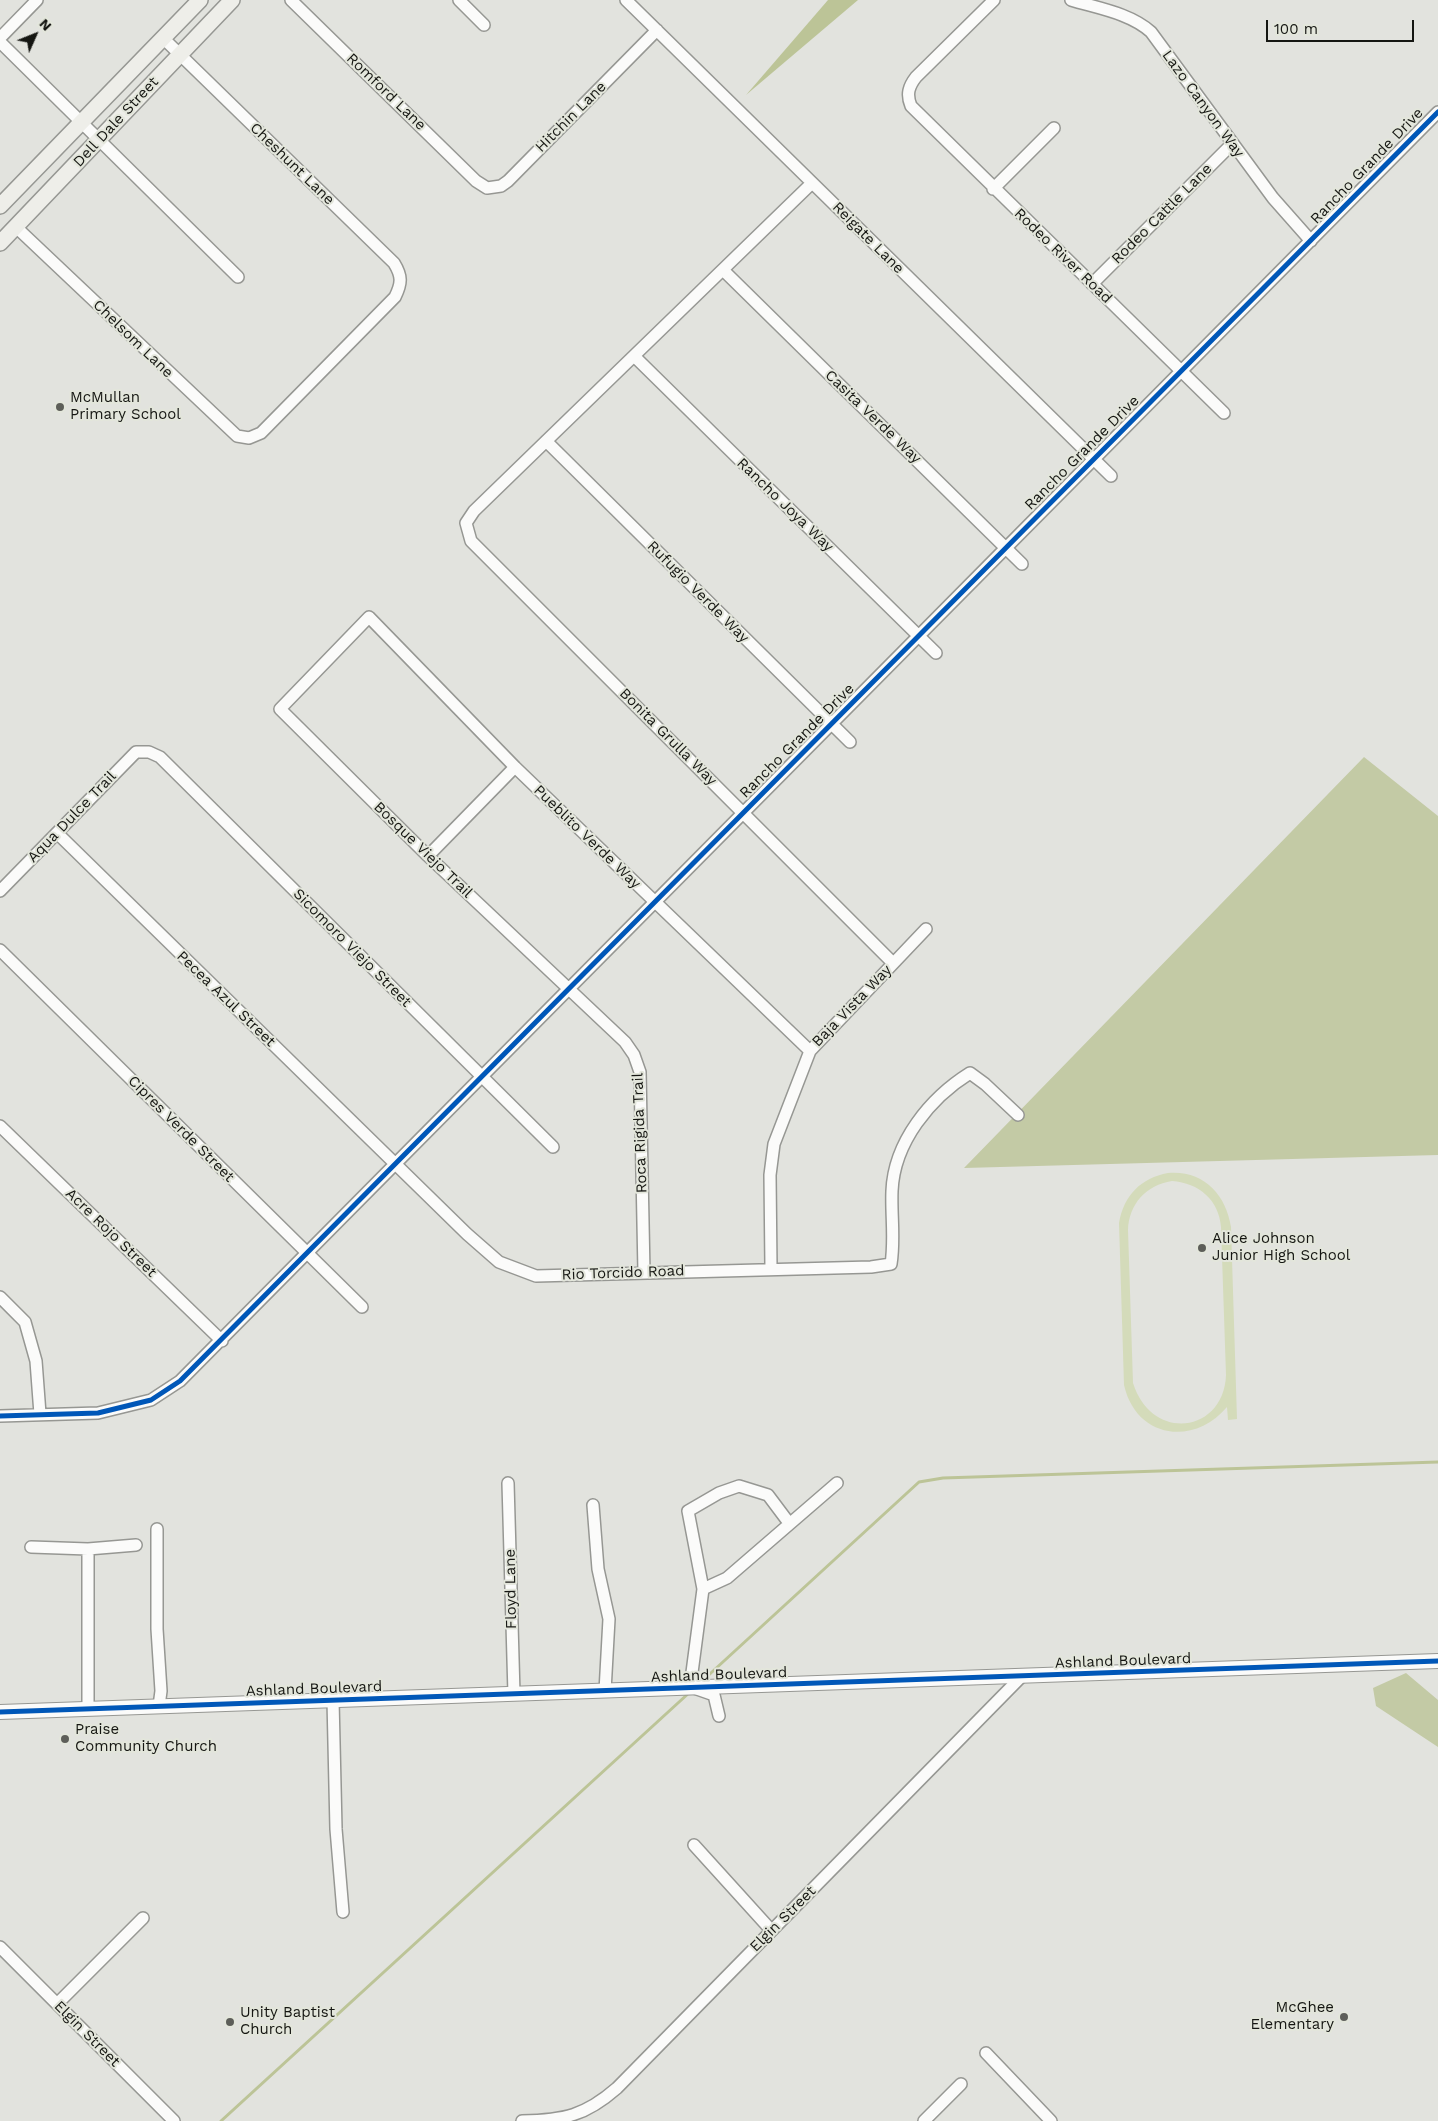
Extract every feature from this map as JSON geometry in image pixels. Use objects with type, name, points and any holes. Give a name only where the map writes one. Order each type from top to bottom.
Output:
[{"type":"main road","name":"Dell Dale Street","points":[[0,206],[200,0]]},
{"type":"main road","name":"Dell Dale Street","points":[[0,244],[232,0]]},
{"type":"street","points":[[0,38],[37,0]]},
{"type":"street","name":"Romford Lane","points":[[292,0],[480,184]]},
{"type":"street","points":[[459,0],[484,25]]},
{"type":"street","name":"Reigate Lane","points":[[626,0],[1111,476]]},
{"type":"street","name":"Rodeo River Road","points":[[994,0],[916,77],[909,88],[908,95],[911,106],[993,189],[1224,413]]},
{"type":"street","name":"Lazo Canyon Way","points":[[1072,0],[1122,16],[1145,28],[1283,211],[1311,241]]},
{"type":"street","name":"Hitchin Lane","points":[[480,184],[487,188],[501,186],[508,181],[657,30]]},
{"type":"street","name":"Cheshunt Lane","points":[[164,38],[394,263],[401,275],[400,285],[395,297],[261,433],[256,435]]},
{"type":"street","points":[[0,42],[238,277]]},
{"type":"street","name":"Rancho Grande Drive","points":[[0,1416],[98,1413],[151,1400],[180,1381],[396,1166],[831,723],[1438,112]]},
{"type":"street","points":[[993,189],[1054,128]]},
{"type":"street","name":"Rodeo Cattle Lane","points":[[1092,284],[1232,144]]},
{"type":"street","points":[[546,442],[812,183]]},
{"type":"street","name":"Chelsom Lane","points":[[16,227],[227,428],[237,436],[249,438],[256,435]]},
{"type":"street","name":"Casita Verde Way","points":[[723,270],[1022,564]]},
{"type":"street","name":"Rancho Joya Way","points":[[634,356],[936,653]]},
{"type":"street","name":"Bonita Grulla Way","points":[[546,442],[474,511],[466,524],[470,541],[744,812],[893,963]]},
{"type":"street","name":"Rufugio Verde Way","points":[[546,442],[850,742]]},
{"type":"street","name":"Pueblito Verde Way","points":[[280,709],[369,617],[515,767],[654,903],[810,1051]]},
{"type":"street","name":"Bosque Viejo Trail","points":[[280,709],[428,856],[570,989]]},
{"type":"street","name":"Aqua Dulce Trail","points":[[0,891],[136,752],[149,752]]},
{"type":"street","name":"Sicomoro Viejo Street","points":[[149,752],[160,757],[553,1147]]},
{"type":"street","points":[[428,856],[515,767]]},
{"type":"street","name":"Pecea Azul Street","points":[[56,833],[396,1166]]},
{"type":"street","name":"Baja Vista Way","points":[[771,1268],[770,1175],[774,1144],[810,1051],[926,929]]},
{"type":"street","name":"Cipres Verde Street","points":[[0,950],[362,1307]]},
{"type":"street","name":"Roca Rigida Trail","points":[[570,989],[625,1042],[634,1055],[640,1072],[644,1273]]},
{"type":"street","name":"Rio Torcido Road","points":[[396,1166],[499,1262],[536,1276],[771,1268],[871,1267],[891,1264],[894,1243],[892,1192],[899,1154],[911,1132],[925,1113],[955,1083],[970,1073],[986,1084],[1018,1115]]},
{"type":"street","name":"Acre Rojo Street","points":[[0,1126],[222,1341]]},
{"type":"street","points":[[0,1297],[25,1322],[36,1361],[40,1414]]},
{"type":"street","name":"Floyd Lane","points":[[508,1483],[514,1694]]},
{"type":"street","points":[[703,1589],[727,1578],[837,1483]]},
{"type":"street","points":[[719,1716],[714,1695],[694,1688],[691,1680],[703,1589],[688,1511],[719,1492],[739,1486],[768,1494],[789,1523]]},
{"type":"street","points":[[593,1505],[598,1569],[610,1619],[605,1691]]},
{"type":"street","points":[[157,1529],[157,1629],[161,1691],[159,1706]]},
{"type":"street","points":[[31,1547],[88,1550],[136,1545]]},
{"type":"street","points":[[88,1550],[88,1709]]},
{"type":"street","name":"Ashland Boulevard","points":[[0,1712],[1438,1661]]},
{"type":"street","name":"Elgin Street","points":[[522,2121],[571,2117],[600,2103],[967,1734],[1021,1677]]},
{"type":"street","points":[[333,1700],[336,1829],[343,1912]]},
{"type":"street","points":[[694,1845],[771,1930]]},
{"type":"street","points":[[57,2004],[143,1918]]},
{"type":"street","name":"Elgin Street","points":[[0,1947],[174,2121]]},
{"type":"street","points":[[986,2053],[1051,2121]]},
{"type":"street","points":[[924,2121],[961,2084]]},
{"type":"shaded area","points":[[828,0],[858,0],[746,95]]},
{"type":"shaded area","points":[[1364,757],[1438,816],[1438,1155],[964,1168]]},
{"type":"shaded area","points":[[1181,1173],[1202,1180],[1211,1186],[1224,1204],[1231,1227],[1237,1419],[1228,1420],[1227,1407],[1213,1420],[1198,1428],[1183,1432],[1167,1431],[1153,1426],[1140,1416],[1130,1403],[1124,1385],[1119,1223],[1125,1204],[1135,1189],[1158,1175]],"holes":[[[1172,1181],[1182,1182],[1199,1189],[1206,1195],[1212,1201],[1219,1217],[1221,1227],[1226,1375],[1222,1394],[1213,1409],[1201,1419],[1186,1423],[1170,1422],[1155,1415],[1142,1402],[1133,1383],[1128,1230],[1132,1212],[1147,1191],[1163,1183]]]},
{"type":"shaded area","points":[[1406,1673],[1438,1700],[1438,1747],[1376,1706],[1373,1688]]},
{"type":"waterway","points":[[700,1683],[919,1482],[943,1478],[1438,1462]]},
{"type":"waterway","points":[[221,2121],[690,1692]]},
{"type":"cycle path","points":[[0,1416],[98,1413],[151,1400],[180,1381],[1438,112]]},
{"type":"cycle path","points":[[0,1712],[1438,1661]]},
{"type":"place","name":"McMullan Primary School","points":[[60,407]]},
{"type":"place","name":"Alice Johnson Junior High School","points":[[1202,1248]]},
{"type":"place","name":"Praise Community Church","points":[[65,1739]]},
{"type":"place","name":"McGhee Elementary","points":[[1344,2017]]},
{"type":"place","name":"Unity Baptist Church","points":[[230,2022]]}]
